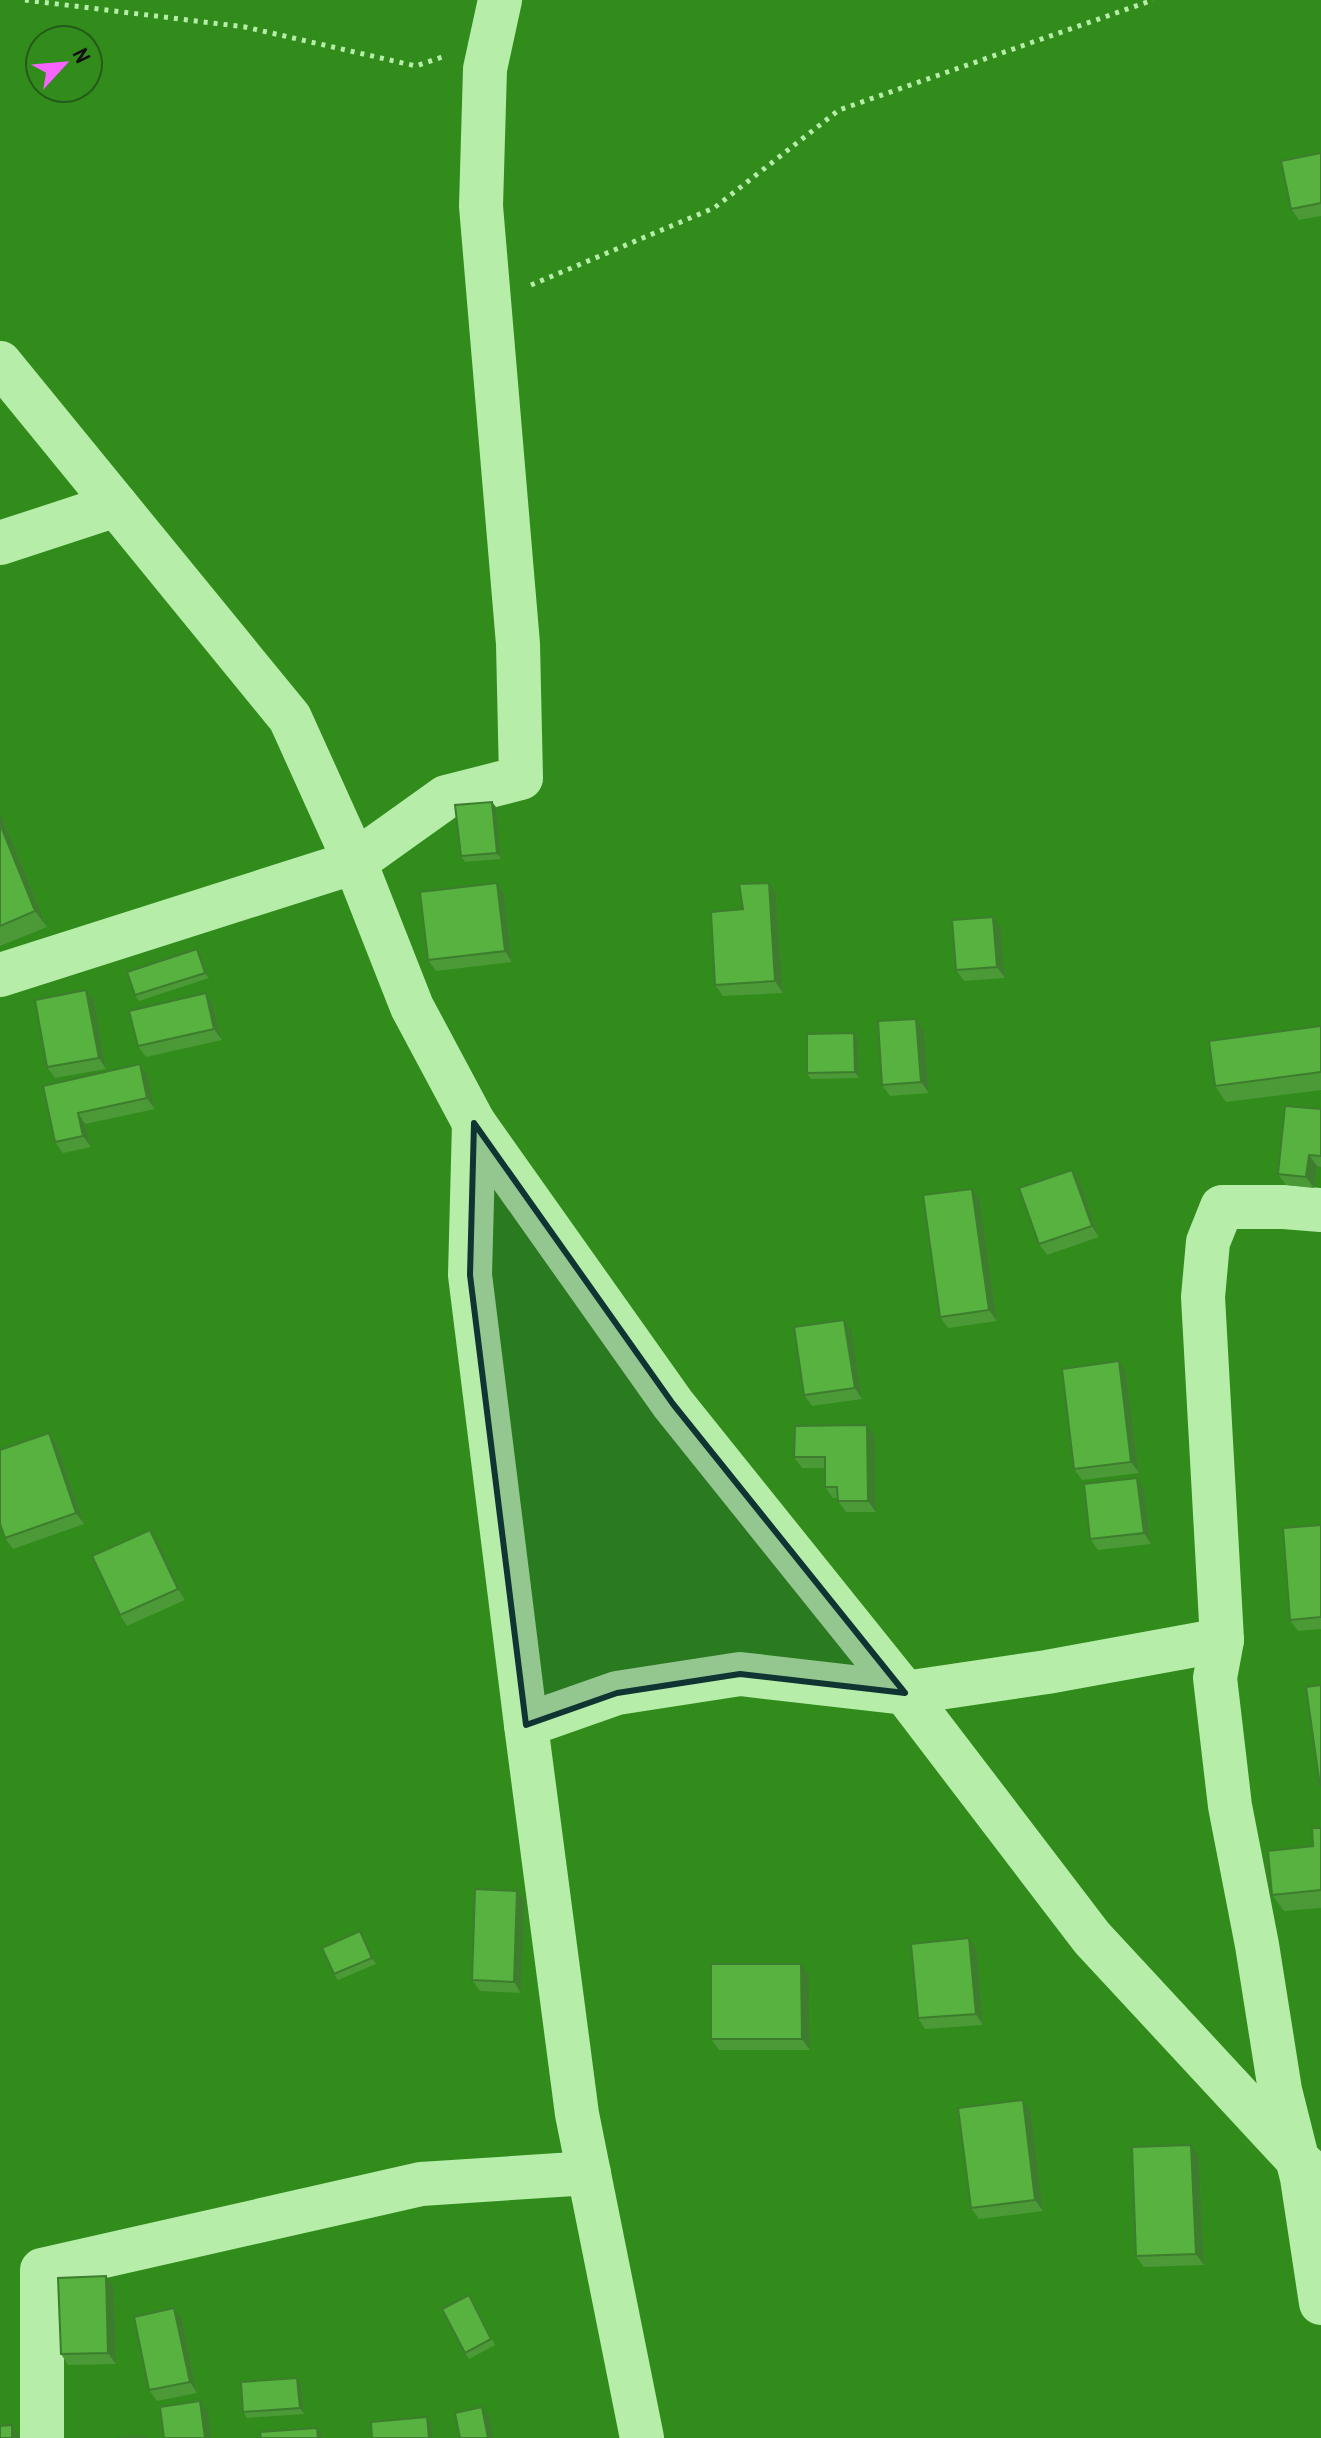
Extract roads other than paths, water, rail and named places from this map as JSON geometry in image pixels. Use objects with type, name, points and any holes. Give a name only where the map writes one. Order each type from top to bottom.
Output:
[{"type":"street","points":[[0,975],[355,862],[446,797],[521,778],[518,644],[481,206],[485,69],[496,20]]},
{"type":"street","points":[[0,363],[290,718],[355,862],[412,1007],[474,1123],[673,1404],[905,1693],[1092,1938],[1309,2170]]},
{"type":"street","points":[[0,543],[116,505]]},
{"type":"street","points":[[474,1123],[470,1275],[526,1725],[577,2114],[642,2438]]},
{"type":"street","points":[[1321,1210],[1222,1207],[1208,1242],[1203,1297],[1222,1640],[1215,1678],[1230,1806],[1257,1945],[1280,2090],[1309,2170],[1321,2303]]},
{"type":"street","points":[[526,1725],[617,1693],[740,1674],[905,1693],[1047,1672],[1222,1640]]},
{"type":"street","points":[[42,2438],[42,2270],[421,2184],[589,2173]]}]
